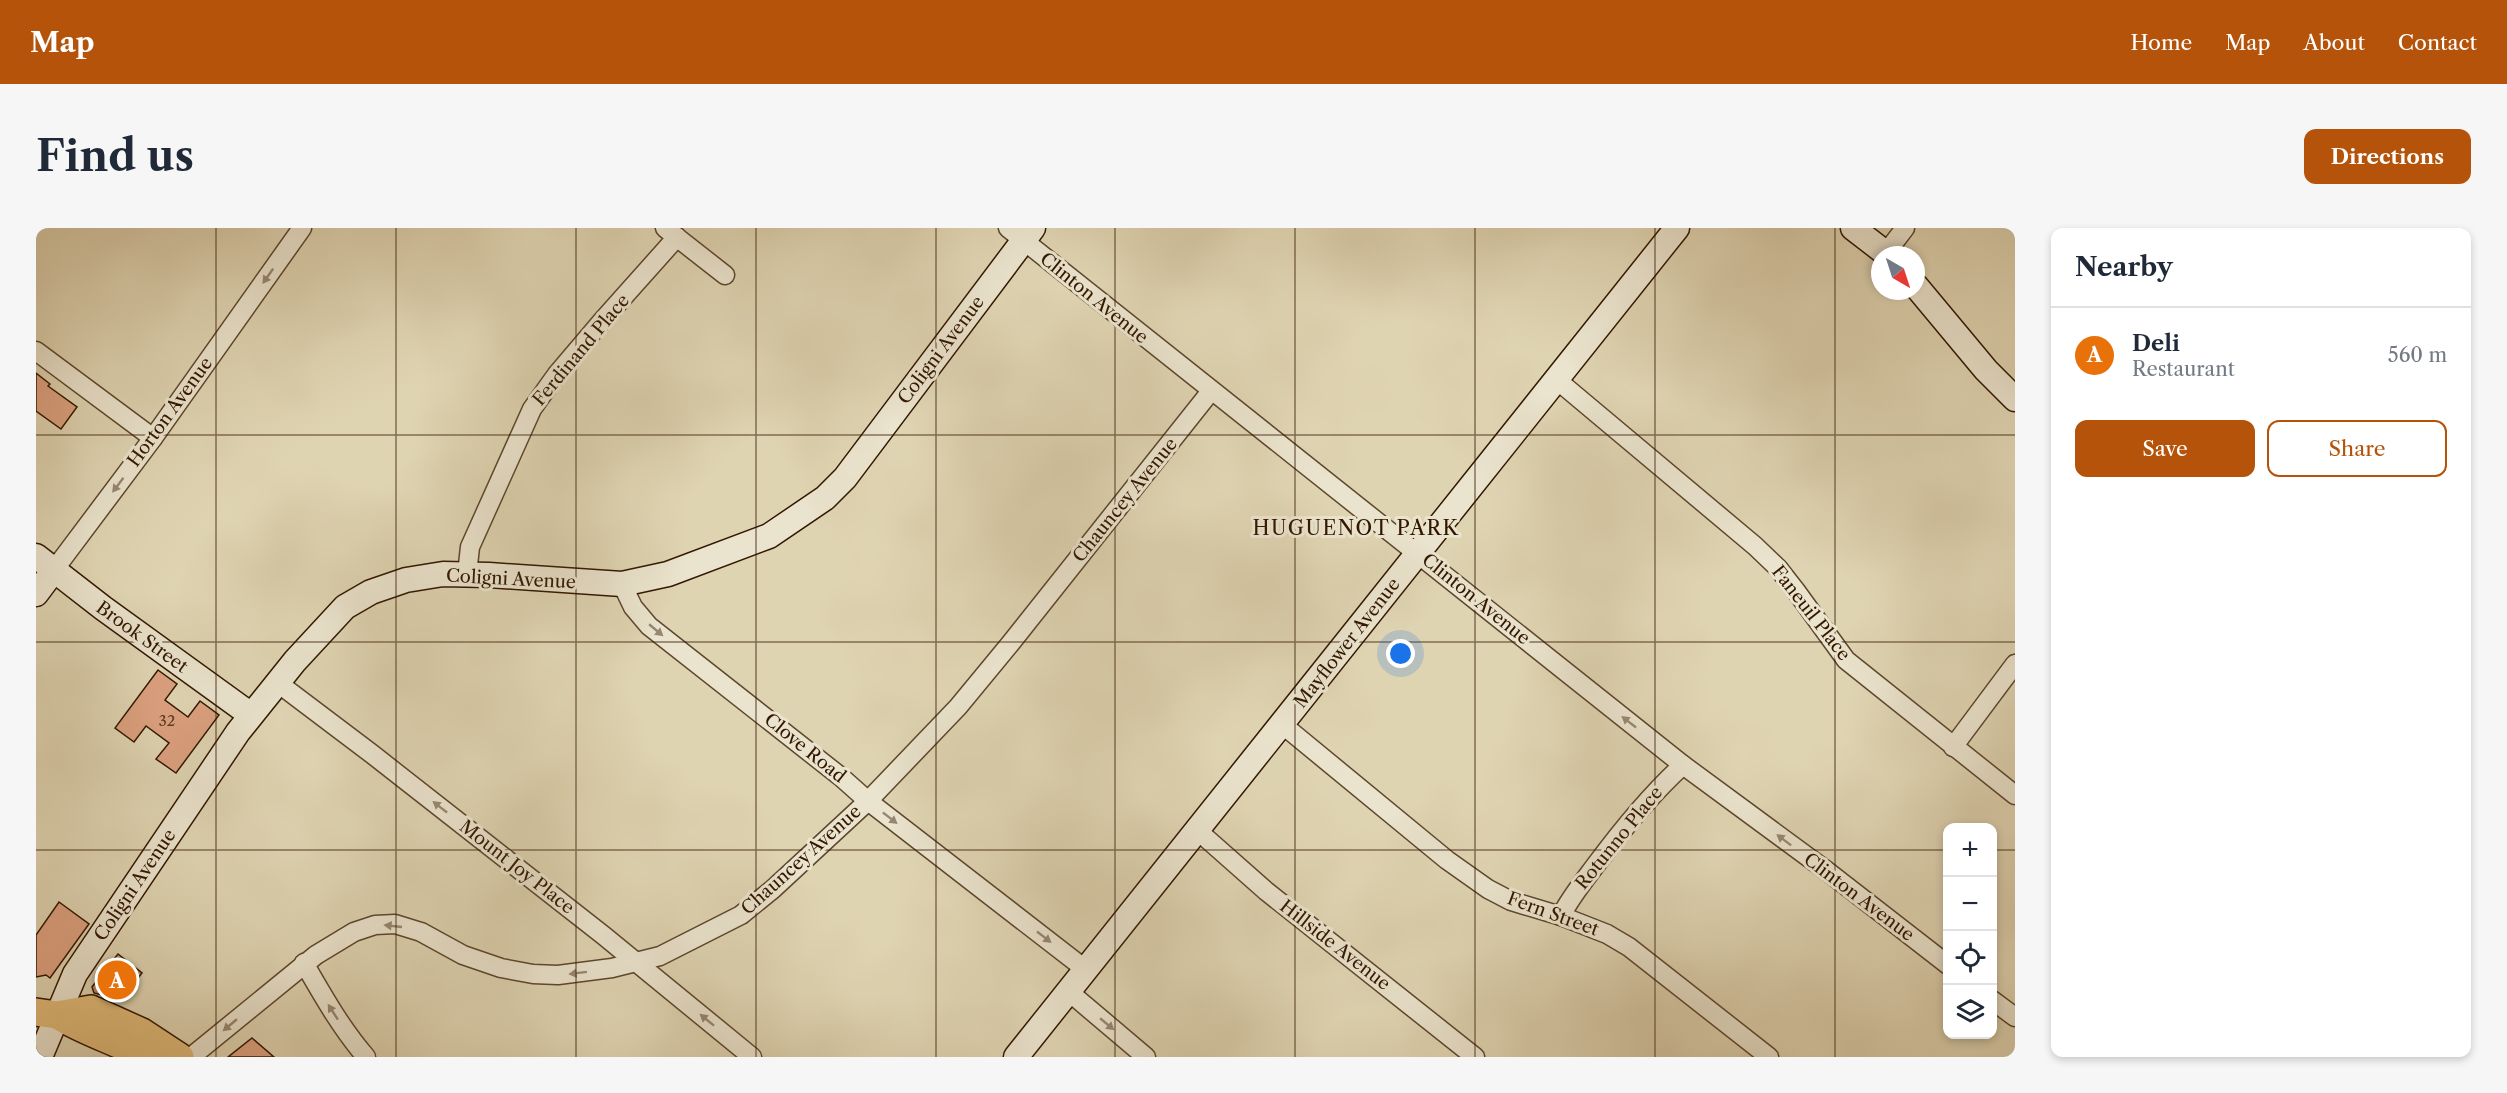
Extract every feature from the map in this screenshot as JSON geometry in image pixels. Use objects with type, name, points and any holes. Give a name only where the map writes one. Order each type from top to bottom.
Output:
[{"type":"main road","points":[[46,1014],[91,1009],[142,1032],[180,1057]]},
{"type":"main road","points":[[46,1014],[83,1031],[120,1044],[145,1057]]},
{"type":"street","name":"Horton Avenue","points":[[36,594],[45,563],[153,438],[302,228]]},
{"type":"street","name":"Mayflower Avenue","points":[[1016,1057],[1677,228]]},
{"type":"street","points":[[1853,228],[1877,246]]},
{"type":"street","points":[[1893,246],[1905,228]]},
{"type":"street","name":"Clinton Avenue","points":[[1021,232],[1211,391],[1418,552],[1683,765],[1827,871],[1943,962]]},
{"type":"street","name":"Coligni Avenue","points":[[40,1057],[46,1014],[251,715],[295,661],[345,607],[371,592],[406,580],[443,574],[622,584],[668,574],[770,536],[825,498],[860,460],[1021,232]]},
{"type":"street","points":[[671,233],[725,275]]},
{"type":"street","name":"Ferdinand Place","points":[[467,574],[470,548],[532,410],[557,374],[671,233]]},
{"type":"street","points":[[1925,297],[1986,370],[2015,399]]},
{"type":"street","points":[[36,351],[153,438]]},
{"type":"street","name":"Faneuil Place","points":[[1557,380],[1755,546],[1796,591],[1846,660],[2015,795]]},
{"type":"street","name":"Chauncey Avenue","points":[[191,1057],[304,963],[333,943],[354,932],[375,925],[395,924],[421,932],[473,958],[501,968],[533,974],[558,975],[586,972],[660,956],[741,915],[773,889],[868,801],[958,707],[1010,645],[1211,391]]},
{"type":"street","name":"Brook Street","points":[[45,563],[251,715]]},
{"type":"street","name":"Clove Road","points":[[622,584],[633,607],[650,626],[841,777],[868,801],[1085,969]]},
{"type":"street","points":[[1953,747],[2015,664]]},
{"type":"street","name":"Mount Joy Place","points":[[278,683],[635,961],[741,1054]]},
{"type":"street","name":"Fern Street","points":[[1282,725],[1447,860],[1488,889],[1510,901],[1561,916],[1607,934],[1629,946],[1769,1057]]},
{"type":"street","name":"Rotunno Place","points":[[1561,916],[1567,904],[1608,848],[1666,781],[1683,765]]},
{"type":"street","name":"Hillside Avenue","points":[[1197,830],[1266,891],[1475,1057]]},
{"type":"street","points":[[304,963],[332,1011],[366,1057]]},
{"type":"street","points":[[1068,991],[1146,1057]]},
{"type":"street","points":[[1997,1004],[2015,1017]]},
{"type":"building","points":[[36,373],[50,384],[48,386],[77,407],[61,429],[36,411]]},
{"type":"building","points":[[158,670],[177,684],[165,700],[188,717],[200,701],[219,715],[176,773],[156,759],[169,743],[146,726],[134,742],[115,728]]},
{"type":"building","points":[[59,902],[89,924],[50,978],[46,975],[36,977],[36,935]]},
{"type":"building","points":[[118,954],[142,973],[121,1000],[94,993],[92,987]]},
{"type":"building","points":[[252,1038],[274,1057],[228,1057]]},
{"type":"place","name":"Deli","points":[[117,980]]},
{"type":"district","name":"HUGUENOT PARK","points":[[1356,528]]}]
